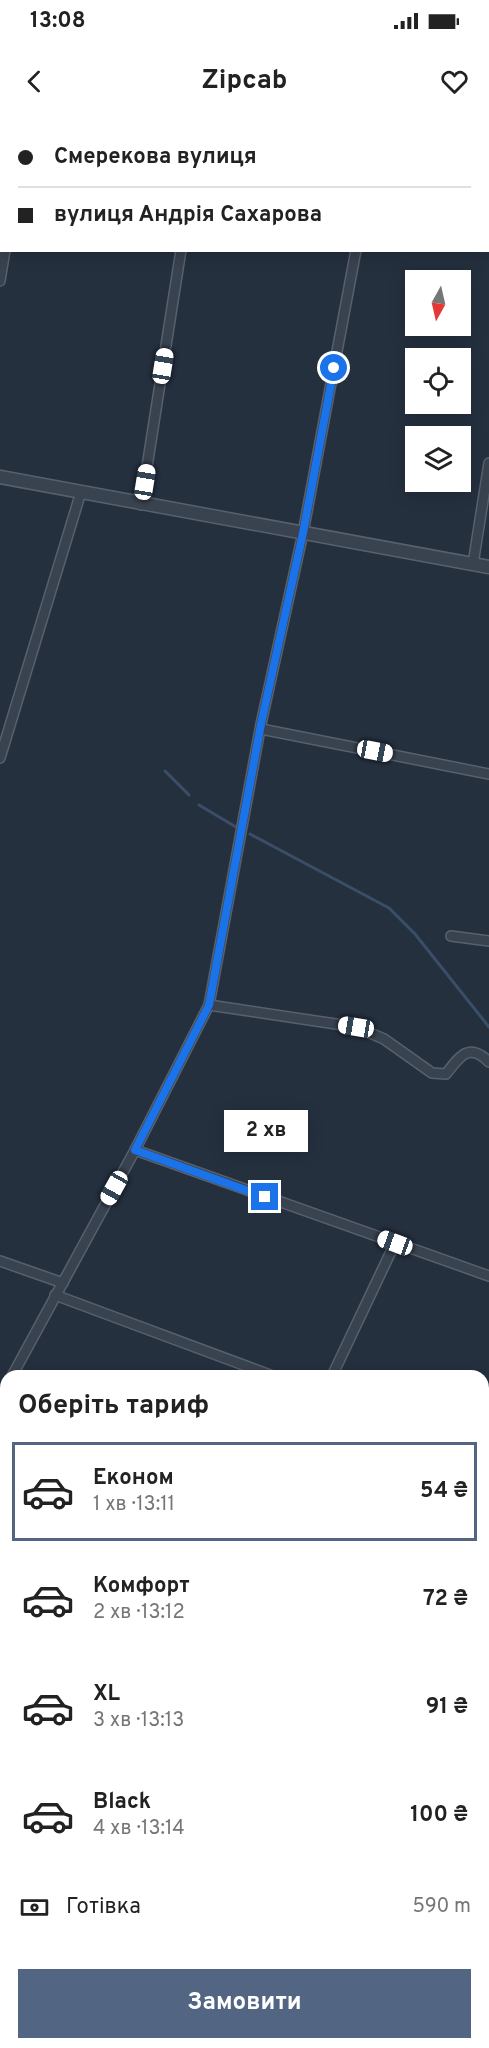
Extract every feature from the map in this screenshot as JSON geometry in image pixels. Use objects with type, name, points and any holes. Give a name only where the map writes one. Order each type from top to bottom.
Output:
[{"type":"street","points":[[0,281],[5,252]]},
{"type":"street","points":[[141,505],[181,252]]},
{"type":"street","points":[[15,1370],[135,1150],[209,1005],[261,729],[303,533],[356,252]]},
{"type":"street","points":[[473,564],[489,463]]},
{"type":"street","points":[[0,477],[141,505],[489,567]]},
{"type":"street","points":[[0,758],[81,492]]},
{"type":"street","points":[[261,729],[489,774]]},
{"type":"street","points":[[451,936],[489,941]]},
{"type":"street","points":[[209,1005],[356,1027],[384,1039],[432,1073],[446,1074],[461,1055],[470,1052],[480,1054],[489,1062]]},
{"type":"street","points":[[135,1150],[489,1276]]},
{"type":"street","points":[[335,1370],[395,1243]]},
{"type":"street","points":[[0,1261],[63,1283]]},
{"type":"street","points":[[55,1295],[257,1370]]},
{"type":"waterway","points":[[165,771],[189,795]]},
{"type":"waterway","points":[[199,805],[236,827]]},
{"type":"waterway","points":[[250,834],[389,908],[415,934],[489,1027]]},
{"type":"route","points":[[265,1197],[135,1150],[209,1005],[261,724],[303,533],[334,368]]}]
